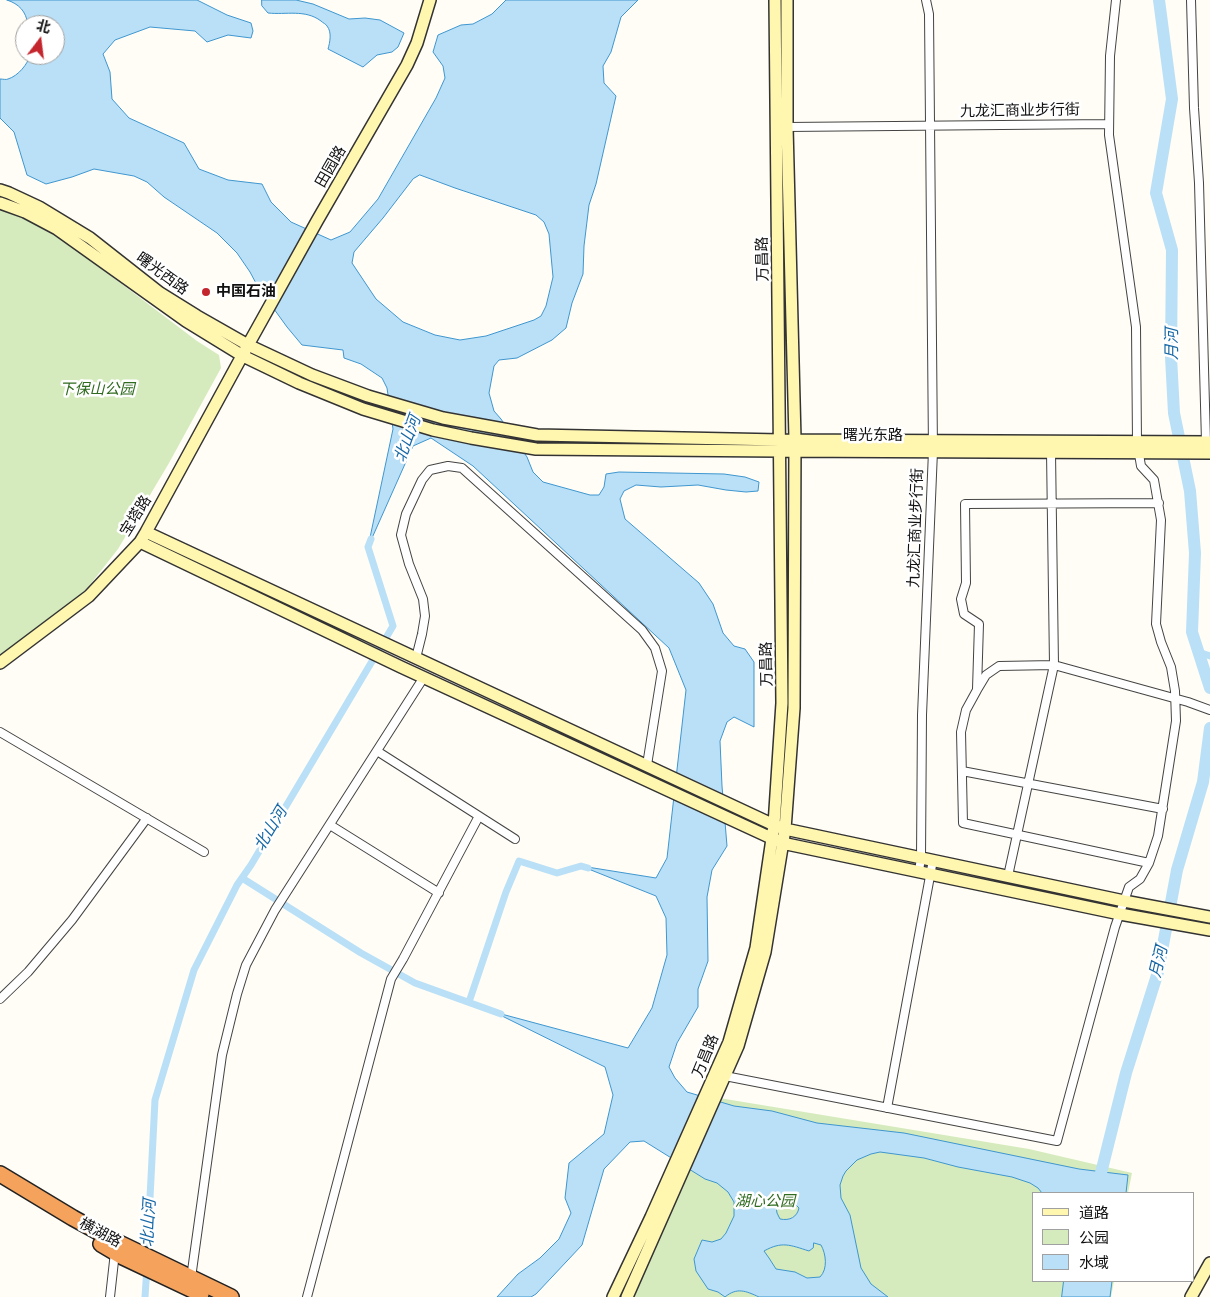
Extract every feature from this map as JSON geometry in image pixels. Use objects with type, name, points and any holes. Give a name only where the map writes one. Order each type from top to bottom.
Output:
[{"type":"highway","name":"横湖路","points":[[0,1174],[73,1218],[118,1250]]},
{"type":"highway","name":"横湖路","points":[[0,1186],[208,1297]]},
{"type":"highway","name":"横湖路","points":[[184,1283],[231,1297]]},
{"type":"main road","name":"田园路","points":[[248,344],[407,65],[417,43],[430,0]]},
{"type":"main road","name":"万昌路","points":[[627,1297],[680,1165],[738,1046],[765,952],[782,843],[779,827],[782,704],[775,0]]},
{"type":"main road","name":"万昌路","points":[[719,1082],[728,1042],[756,948],[771,839],[779,827],[794,708],[795,445],[787,127],[787,0]]},
{"type":"main road","name":"曙光西路","points":[[0,190],[39,207],[90,238],[160,293],[197,316],[248,344],[312,375],[368,396],[443,418],[537,436]]},
{"type":"main road","name":"曙光西路","points":[[0,203],[26,212],[56,229],[186,321],[242,356],[299,383],[363,409],[432,430],[536,449]]},
{"type":"main road","name":"宝塔路","points":[[0,664],[89,596],[143,537],[248,344]]},
{"type":"main road","name":"曙光东路","points":[[537,436],[780,445]]},
{"type":"main road","name":"曙光东路","points":[[536,449],[780,445],[1209,446]]},
{"type":"main road","name":"曙光东路","points":[[933,446],[1051,452],[1138,447]]},
{"type":"main road","points":[[143,537],[362,632],[779,827],[1124,901],[1210,917]]},
{"type":"main road","points":[[143,537],[401,667],[771,839],[782,843],[1120,914],[1210,930]]},
{"type":"main road","name":"万昌路","points":[[613,1297],[651,1217],[680,1165]]},
{"type":"main road","points":[[1191,1297],[1210,1263]]},
{"type":"main road","points":[[1198,1297],[1210,1276]]},
{"type":"street","name":"九龙汇商业步行街","points":[[919,871],[921,858],[922,715],[933,446],[929,14],[926,0]]},
{"type":"street","points":[[719,1082],[887,1108],[1057,1141],[1115,927],[1130,887],[1140,879],[1149,863],[1158,836],[1176,721],[1171,667],[1156,624],[1161,520],[1154,480],[1141,466],[1138,447],[1136,327],[1109,135],[1110,56],[1116,0]]},
{"type":"street","points":[[1191,0],[1209,446]]},
{"type":"street","name":"九龙汇商业步行街","points":[[787,127],[1109,124]]},
{"type":"street","points":[[1008,876],[1054,665],[1051,452]]},
{"type":"street","points":[[411,656],[422,634],[425,616],[423,599],[409,564],[401,536],[406,514],[422,480],[430,470],[448,466],[462,468],[642,630],[655,648],[662,671],[647,765]]},
{"type":"street","points":[[977,690],[979,624],[964,614],[962,599],[966,583],[965,504],[1159,503]]},
{"type":"street","points":[[1149,863],[963,823],[961,732],[966,710],[986,675],[999,666],[1054,665],[1175,698],[1210,710]]},
{"type":"street","points":[[184,1283],[222,1055],[236,994],[246,965],[275,910],[424,678]]},
{"type":"street","points":[[0,732],[204,852]]},
{"type":"street","points":[[377,750],[515,839]]},
{"type":"street","points":[[962,771],[1163,810]]},
{"type":"street","points":[[307,1297],[391,979],[480,816]]},
{"type":"street","points":[[0,999],[28,972],[72,920],[147,818]]},
{"type":"street","points":[[330,825],[439,893]]},
{"type":"street","points":[[887,1108],[933,860]]},
{"type":"street","points":[[110,1297],[118,1250]]},
{"type":"green space","name":"下保山公园","points":[[0,210],[23,218],[69,244],[197,341],[219,355],[221,368],[169,463],[118,549],[89,586],[66,609],[0,656]]},
{"type":"green space","name":"湖心公园","points":[[707,1096],[1029,1149],[1132,1173],[1128,1192],[1032,1192],[1032,1282],[1114,1282],[1111,1297],[619,1297]]},
{"type":"water","points":[[7,0],[197,0],[227,15],[251,23],[253,31],[251,38],[228,35],[207,42],[195,31],[150,27],[115,40],[103,54],[110,72],[112,99],[129,118],[184,143],[199,169],[228,180],[262,184],[271,202],[291,222],[331,240],[350,232],[378,199],[436,98],[445,78],[443,66],[433,52],[438,35],[461,25],[473,24],[492,14],[506,0],[638,0],[621,17],[611,52],[603,66],[604,83],[616,96],[596,184],[589,205],[583,274],[572,303],[566,328],[552,340],[517,358],[499,360],[494,366],[489,393],[494,411],[527,457],[533,472],[543,482],[590,495],[599,495],[604,487],[606,474],[619,472],[724,474],[745,477],[759,482],[758,491],[746,492],[698,485],[661,487],[636,485],[624,491],[620,499],[625,519],[699,583],[713,604],[723,633],[734,646],[745,649],[754,662],[754,727],[734,717],[727,722],[720,741],[727,846],[712,870],[707,897],[708,961],[698,989],[698,1007],[677,1043],[669,1067],[675,1078],[687,1092],[734,1106],[772,1111],[817,1123],[904,1133],[1079,1169],[1128,1175],[1126,1192],[1041,1192],[1030,1183],[1012,1177],[958,1167],[924,1158],[880,1152],[871,1154],[857,1160],[846,1171],[840,1185],[841,1198],[850,1215],[861,1268],[871,1284],[888,1297],[759,1297],[738,1291],[725,1297],[718,1292],[708,1289],[696,1271],[694,1259],[702,1240],[712,1242],[721,1239],[726,1233],[734,1216],[734,1202],[728,1192],[717,1183],[705,1179],[644,1141],[630,1142],[604,1169],[582,1245],[536,1294],[531,1297],[497,1297],[518,1274],[540,1258],[559,1239],[571,1213],[565,1198],[569,1163],[604,1134],[613,1095],[605,1067],[494,1012],[628,1048],[652,1008],[667,955],[666,918],[656,896],[581,866],[656,878],[667,858],[686,690],[669,648],[473,466],[431,438],[413,446],[368,547],[393,429],[387,388],[382,378],[361,364],[344,358],[343,350],[302,345],[258,287],[237,253],[217,233],[164,197],[147,182],[134,176],[94,169],[46,184],[27,175],[14,132],[0,118],[0,79],[12,77],[26,65],[65,65],[65,15],[25,15],[24,12]],"holes":[[[420,175],[536,215],[544,222],[549,234],[553,277],[546,306],[541,316],[534,320],[486,336],[460,340],[435,335],[403,322],[376,299],[352,263],[354,252],[413,179]],[[791,1200],[799,1208],[797,1214],[790,1219],[780,1219],[776,1206],[784,1201]],[[814,1243],[821,1245],[825,1266],[820,1277],[807,1278],[795,1272],[776,1269],[764,1251],[781,1245],[809,1251],[813,1248]]]},
{"type":"water","points":[[262,0],[296,0],[313,4],[349,19],[365,18],[380,20],[404,33],[398,47],[392,52],[377,55],[363,67],[328,49],[330,31],[327,25],[315,17],[302,14],[268,13],[262,6]]},
{"type":"water","points":[[1064,1282],[1112,1282],[1110,1297],[1062,1297]]},
{"type":"waterway","name":"月河","points":[[1159,0],[1172,99],[1156,193],[1172,250],[1171,357],[1174,413],[1190,491],[1195,553],[1192,632],[1210,688]]},
{"type":"waterway","name":"北山河","points":[[147,1256],[155,1100],[194,970],[237,885],[251,865],[393,626],[368,547],[371,539]]},
{"type":"waterway","points":[[1198,652],[1210,656]]},
{"type":"waterway","name":"月河","points":[[1096,1192],[1126,1073],[1158,972],[1177,870],[1203,782],[1210,728]]},
{"type":"waterway","points":[[469,1002],[506,892],[519,861],[557,873],[581,866],[588,868]]},
{"type":"waterway","points":[[242,878],[361,953],[415,983],[501,1014]]},
{"type":"waterway","name":"北山河","points":[[145,1297],[147,1267]]},
{"type":"place","name":"中国石油","points":[[206,292]]}]
